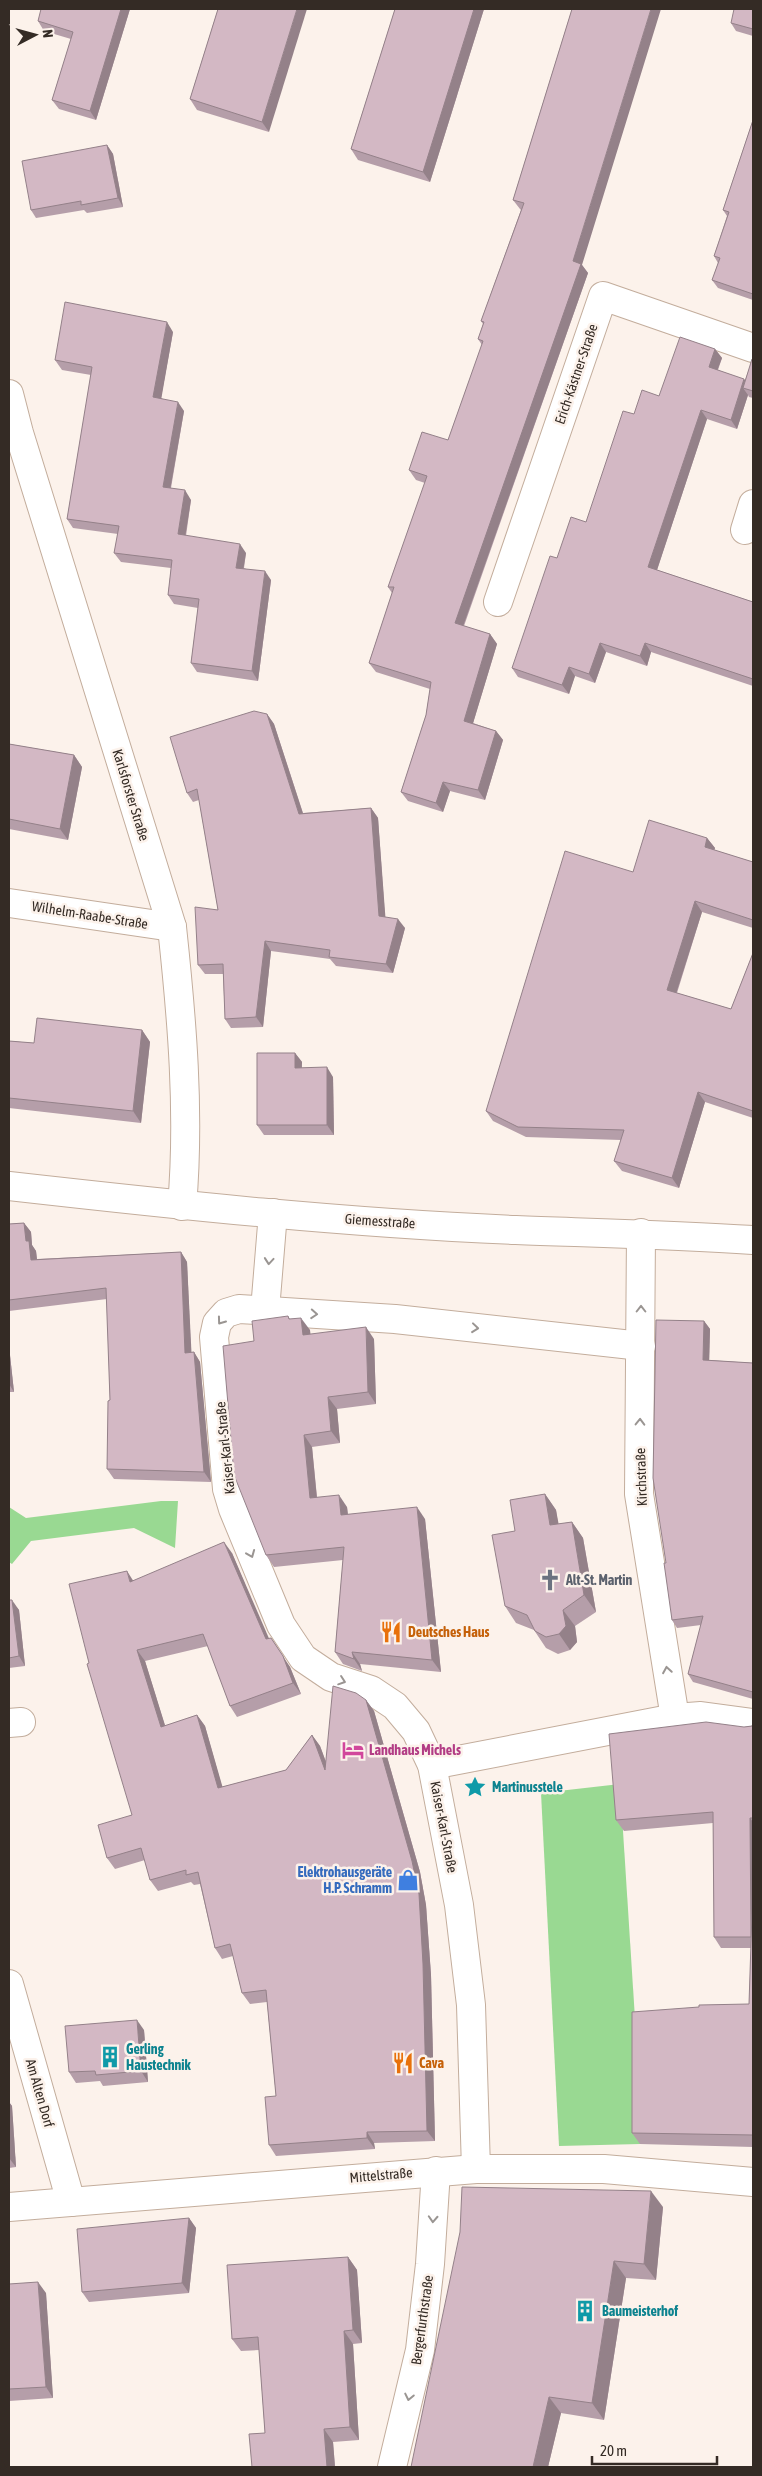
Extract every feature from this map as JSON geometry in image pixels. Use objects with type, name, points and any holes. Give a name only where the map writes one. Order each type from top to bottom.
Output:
[{"type":"street","name":"Erich-Kästner-Straße","points":[[498,602],[603,296],[753,348]]},
{"type":"street","name":"Karlsforster Straße","points":[[9,394],[19,433],[172,928],[181,1011],[186,1147],[182,1206]]},
{"type":"street","points":[[745,530],[753,504]]},
{"type":"street","name":"Wilhelm-Raabe-Straße","points":[[9,903],[172,928]]},
{"type":"street","name":"Giemesstraße","points":[[9,1186],[182,1206],[516,1230],[641,1233],[753,1240]]},
{"type":"street","points":[[265,1310],[273,1212]]},
{"type":"street","name":"Kirchstraße","points":[[641,1233],[639,1494],[675,1718]]},
{"type":"street","name":"Kaiser-Karl-Straße","points":[[476,2168],[471,2005],[460,1905],[432,1765],[416,1731],[394,1706],[371,1690],[332,1677],[303,1658],[281,1625],[233,1509],[225,1471],[214,1337],[217,1323],[226,1313],[239,1309],[395,1319],[641,1346]]},
{"type":"street","points":[[432,1765],[675,1718],[700,1716],[753,1723]]},
{"type":"street","name":"Am Alten Dorf","points":[[9,1984],[71,2202]]},
{"type":"street","name":"Mittelstraße","points":[[9,2207],[476,2168],[604,2169],[753,2182]]},
{"type":"street","name":"Bergerfurthstraße","points":[[392,2467],[420,2350],[430,2264],[436,2171]]},
{"type":"green space","points":[[161,1501],[178,1501],[175,1548],[134,1528],[31,1541],[12,1564],[9,1562],[9,1507],[26,1518]]},
{"type":"green space","points":[[620,1784],[640,2097],[640,2144],[559,2146],[541,1793]]},
{"type":"building","points":[[41,9],[121,9],[90,111],[52,100],[73,32],[38,21]]},
{"type":"building","points":[[218,9],[297,9],[262,122],[190,99]]},
{"type":"building","points":[[395,9],[474,9],[423,172],[351,149]]},
{"type":"building","points":[[572,9],[651,9],[573,261],[581,264],[455,623],[490,634],[464,721],[496,731],[478,790],[443,782],[436,803],[401,792],[426,715],[431,682],[369,663],[394,587],[388,587],[427,476],[409,470],[422,432],[448,440],[483,341],[478,339],[484,322],[481,321],[524,203],[513,200]]},
{"type":"building","points":[[734,9],[753,9],[753,29],[731,23]]},
{"type":"building","points":[[753,120],[753,294],[712,280],[720,258],[714,256],[729,212],[723,210]]},
{"type":"building","points":[[107,145],[118,198],[81,205],[81,201],[31,210],[22,161]]},
{"type":"building","points":[[65,302],[167,322],[153,397],[178,402],[163,487],[185,490],[178,534],[240,544],[236,568],[265,571],[252,671],[191,663],[199,599],[168,595],[172,560],[114,553],[119,526],[67,519],[92,367],[55,360]]},
{"type":"building","points":[[680,337],[715,349],[709,367],[744,379],[731,420],[701,410],[648,567],[753,602],[753,679],[645,643],[640,656],[600,643],[589,674],[569,667],[562,685],[512,668],[550,556],[557,558],[571,517],[586,522],[623,411],[634,414],[642,390],[659,396]]},
{"type":"building","points":[[753,359],[753,391],[743,388]]},
{"type":"building","points":[[254,711],[267,714],[299,814],[371,808],[379,916],[398,919],[386,964],[329,957],[330,950],[265,941],[256,1017],[225,1019],[223,964],[198,965],[195,907],[218,910],[197,789],[187,793],[170,737]]},
{"type":"building","points":[[9,744],[74,755],[60,829],[9,819]]},
{"type":"building","points":[[649,820],[707,838],[705,847],[753,862],[753,920],[695,901],[667,990],[731,1009],[753,953],[753,1111],[698,1092],[672,1178],[614,1161],[624,1130],[518,1127],[486,1111],[565,851],[633,872]]},
{"type":"building","points":[[37,1018],[142,1030],[133,1111],[9,1098],[9,1041],[34,1043]]},
{"type":"building","points":[[257,1053],[295,1053],[295,1068],[327,1067],[327,1125],[257,1125]]},
{"type":"building","points":[[24,1223],[26,1241],[29,1241],[31,1260],[181,1252],[185,1353],[194,1352],[204,1472],[107,1469],[108,1401],[110,1400],[106,1288],[9,1300],[9,1224]]},
{"type":"building","points":[[288,1316],[289,1319],[301,1318],[303,1335],[366,1327],[368,1392],[328,1397],[331,1431],[304,1435],[310,1498],[339,1495],[341,1515],[417,1507],[432,1660],[352,1652],[354,1659],[335,1652],[344,1547],[266,1555],[234,1475],[223,1346],[254,1341],[252,1321]]},
{"type":"building","points":[[656,1320],[704,1321],[703,1360],[753,1363],[753,1692],[688,1674],[703,1616],[672,1620],[664,1563],[666,1563],[653,1478]]},
{"type":"building","name":"Alt-St. Martin","points":[[545,1494],[550,1525],[572,1522],[584,1595],[563,1610],[566,1626],[559,1634],[546,1637],[535,1631],[527,1615],[505,1606],[492,1535],[515,1531],[510,1500]]},
{"type":"building","points":[[224,1542],[266,1639],[271,1638],[283,1656],[293,1683],[230,1706],[203,1634],[137,1650],[161,1727],[197,1715],[218,1788],[286,1770],[312,1735],[325,1770],[333,1686],[356,1693],[366,1700],[412,1861],[419,1894],[423,1964],[427,2131],[367,2132],[367,2138],[269,2145],[265,2097],[276,2096],[266,1990],[242,1993],[230,1944],[215,1948],[198,1872],[186,1875],[186,1870],[150,1880],[141,1848],[107,1858],[98,1825],[132,1815],[87,1664],[89,1663],[69,1584],[127,1571],[130,1582]]},
{"type":"building","points":[[9,1600],[12,1600],[19,1656],[9,1658]]},
{"type":"building","points":[[706,1722],[744,1727],[752,1726],[753,1724],[753,1818],[750,1818],[751,1937],[714,1937],[713,1812],[616,1820],[609,1734]]},
{"type":"building","points":[[752,1912],[753,2135],[632,2133],[632,2012],[699,2007],[699,2005],[749,2004]]},
{"type":"building","name":"Gerling Haustechnik","points":[[137,2020],[141,2071],[96,2075],[95,2071],[69,2072],[65,2026]]},
{"type":"building","name":"Baumeisterhof","points":[[462,2187],[651,2191],[644,2264],[614,2261],[592,2403],[549,2397],[533,2467],[411,2467],[460,2232]]},
{"type":"building","points":[[189,2218],[182,2283],[82,2292],[77,2229]]},
{"type":"building","points":[[348,2257],[353,2330],[344,2331],[350,2427],[324,2429],[327,2467],[252,2467],[249,2434],[265,2433],[258,2337],[232,2339],[227,2265]]},
{"type":"building","points":[[38,2282],[46,2387],[9,2389],[9,2284]]},
{"type":"place","name":"Alt-St. Martin","points":[[550,1580]]},
{"type":"place","name":"Deutsches Haus","points":[[391,1632]]},
{"type":"place","name":"Landhaus Michels","points":[[353,1750]]},
{"type":"place","name":"Martinusstele","points":[[475,1787]]},
{"type":"place","name":"Elektrohausgeräte H.P. Schramm","points":[[408,1880]]},
{"type":"place","name":"Gerling Haustechnik","points":[[110,2057]]},
{"type":"place","name":"Cava","points":[[403,2063]]},
{"type":"place","name":"Baumeisterhof","points":[[585,2311]]}]
